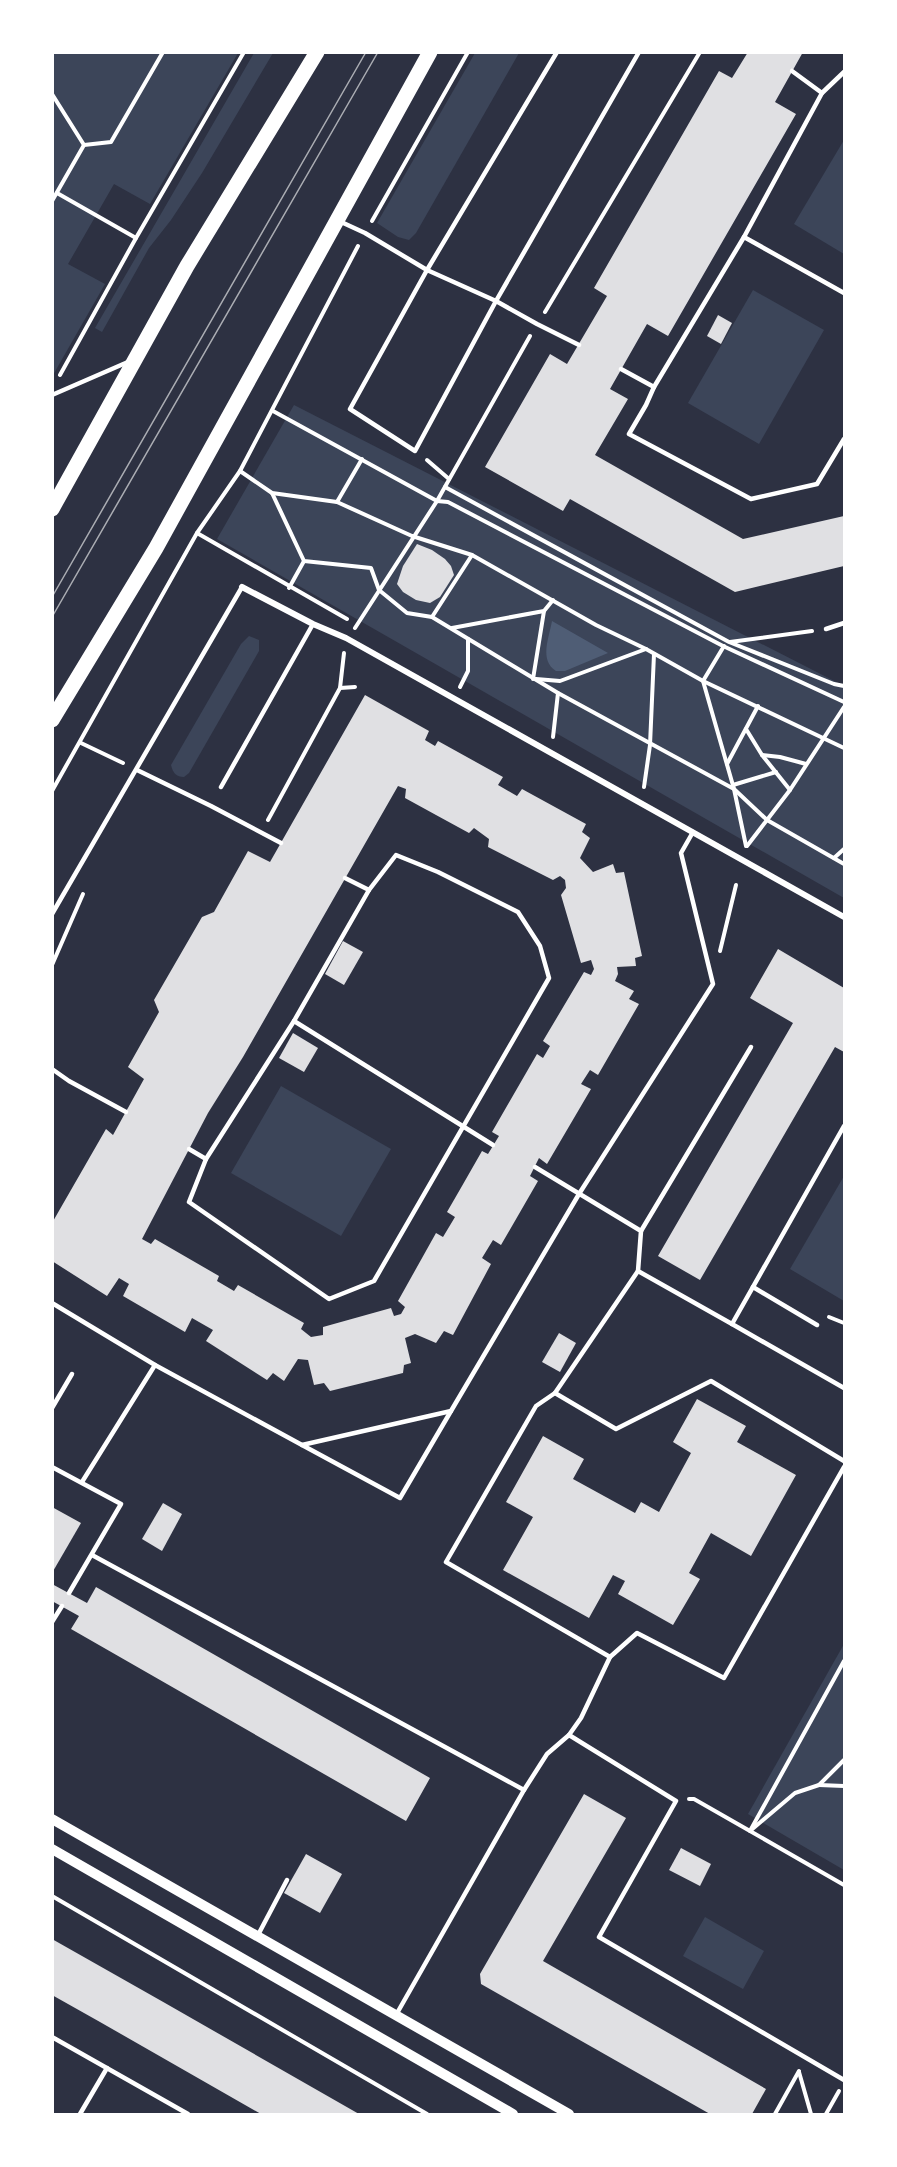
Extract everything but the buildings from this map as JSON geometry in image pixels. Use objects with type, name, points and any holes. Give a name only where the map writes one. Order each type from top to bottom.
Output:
[{"type":"main road","points":[[52,509],[133,360],[220,210],[317,52]]},
{"type":"main road","points":[[52,720],[156,548],[430,52]]},
{"type":"street","points":[[242,587],[313,624],[346,638],[844,917]]},
{"type":"street","points":[[52,1819],[569,2115]]},
{"type":"street","points":[[52,1849],[513,2115]]},
{"type":"lane","points":[[557,52],[427,270],[350,409],[416,451],[496,301],[639,52]]},
{"type":"lane","points":[[792,71],[822,93]]},
{"type":"lane","points":[[844,72],[822,93],[744,237],[654,387],[630,434],[751,499],[817,484],[844,439]]},
{"type":"lane","points":[[336,220],[365,233],[427,270],[496,301],[579,345]]},
{"type":"lane","points":[[744,237],[844,293]]},
{"type":"lane","points":[[52,395],[133,360]]},
{"type":"lane","points":[[621,369],[654,387]]},
{"type":"lane","points":[[52,914],[242,587]]},
{"type":"lane","points":[[826,629],[844,623]]},
{"type":"lane","points":[[221,788],[313,624]]},
{"type":"lane","points":[[137,770],[212,806],[281,843]]},
{"type":"lane","points":[[52,1303],[155,1365],[400,1498],[579,1194],[713,984],[681,853],[693,832]]},
{"type":"lane","points":[[396,855],[438,872],[518,912],[540,946],[549,978],[374,1281],[329,1299],[189,1202],[207,1159],[294,1022],[369,890],[396,855]]},
{"type":"lane","points":[[345,878],[369,890]]},
{"type":"lane","points":[[294,1022],[493,1145]]},
{"type":"lane","points":[[610,1657],[447,1562],[536,1406],[555,1393],[638,1271],[641,1231],[751,1047]]},
{"type":"lane","points":[[52,1069],[69,1081],[126,1112]]},
{"type":"lane","points":[[732,1323],[844,1126]]},
{"type":"lane","points":[[189,1149],[207,1159]]},
{"type":"lane","points":[[535,1167],[641,1231]]},
{"type":"lane","points":[[638,1271],[844,1388]]},
{"type":"lane","points":[[753,1287],[817,1325]]},
{"type":"lane","points":[[82,1482],[155,1365]]},
{"type":"lane","points":[[52,1408],[72,1374]]},
{"type":"lane","points":[[555,1393],[616,1429],[711,1381],[844,1461]]},
{"type":"lane","points":[[302,1445],[451,1411]]},
{"type":"lane","points":[[52,1467],[121,1504],[69,1593]]},
{"type":"lane","points":[[396,2014],[524,1790],[547,1754],[570,1735],[581,1718],[610,1657],[637,1633],[724,1678],[844,1467]]},
{"type":"lane","points":[[92,1555],[524,1790]]},
{"type":"lane","points":[[52,1622],[62,1606]]},
{"type":"lane","points":[[570,1735],[676,1802],[599,1937],[844,2079]]},
{"type":"lane","points":[[258,1935],[287,1880]]},
{"type":"lane","points":[[52,2037],[188,2115]]},
{"type":"lane","points":[[80,2115],[107,2068]]},
{"type":"path","points":[[84,145],[111,142],[163,52]]},
{"type":"path","points":[[58,379],[136,238],[244,52]]},
{"type":"path","points":[[52,791],[197,533],[240,471],[365,233],[468,52]]},
{"type":"path","points":[[257,817],[267,822],[340,688],[346,638],[357,625],[412,536],[437,501],[537,324],[700,52]]},
{"type":"path","points":[[52,94],[84,145]]},
{"type":"path","points":[[52,201],[84,145]]},
{"type":"path","points":[[57,193],[136,238]]},
{"type":"path","points":[[273,411],[437,501],[448,502],[723,646],[844,705],[790,790],[746,846],[734,787],[703,681],[723,646],[729,642],[826,629]]},
{"type":"path","points":[[416,451],[449,479]]},
{"type":"path","points":[[337,502],[362,459]]},
{"type":"path","points":[[240,471],[272,493],[337,502],[412,536],[472,555],[596,625],[646,649],[703,681],[844,748]]},
{"type":"path","points":[[445,487],[729,642],[844,686]]},
{"type":"path","points":[[272,493],[303,561]]},
{"type":"path","points":[[197,533],[289,588],[357,625]]},
{"type":"path","points":[[432,617],[472,555]]},
{"type":"path","points":[[289,588],[303,561]]},
{"type":"path","points":[[303,561],[371,568],[379,590],[407,613],[432,617],[532,679],[651,745],[734,787],[767,820],[844,864]]},
{"type":"path","points":[[532,679],[544,611],[554,600]]},
{"type":"path","points":[[452,628],[544,611]]},
{"type":"path","points":[[454,698],[468,671],[468,639]]},
{"type":"path","points":[[532,679],[560,681],[646,649]]},
{"type":"path","points":[[642,803],[651,745],[654,654]]},
{"type":"path","points":[[340,688],[354,687]]},
{"type":"path","points":[[551,753],[558,693]]},
{"type":"path","points":[[727,765],[758,706]]},
{"type":"path","points":[[747,729],[762,755],[790,790]]},
{"type":"path","points":[[81,742],[137,770]]},
{"type":"path","points":[[762,755],[806,764]]},
{"type":"path","points":[[734,787],[776,772]]},
{"type":"path","points":[[834,858],[844,849]]},
{"type":"path","points":[[713,984],[736,885]]},
{"type":"path","points":[[52,965],[86,889]]},
{"type":"path","points":[[750,1831],[844,1661]]},
{"type":"path","points":[[819,1785],[844,1760]]},
{"type":"path","points":[[750,1831],[795,1793],[819,1785],[844,1786]]},
{"type":"path","points":[[676,1802],[694,1799],[844,1885]]},
{"type":"path","points":[[52,1896],[427,2115]]},
{"type":"path","points":[[775,2115],[806,2057]]},
{"type":"path","points":[[799,2071],[811,2115]]},
{"type":"path","points":[[826,2115],[839,2091],[844,2088]]},
{"type":"shaded area","points":[[52,53],[238,53],[150,204],[114,184],[68,264],[105,284],[53,375]]},
{"type":"shaded area","points":[[254,53],[273,53],[202,173],[171,220],[149,248],[102,332],[95,328]]},
{"type":"shaded area","points":[[475,53],[519,53],[416,233],[409,240],[398,237],[377,223]]},
{"type":"shaded area","points":[[844,140],[844,254],[794,224]]},
{"type":"shaded area","points":[[753,290],[824,330],[759,444],[688,403]]},
{"type":"shaded area","points":[[294,405],[844,686],[844,898],[217,539]]},
{"type":"shaded area","points":[[552,621],[608,653],[565,671],[556,671],[546,655]]},
{"type":"shaded area","points":[[249,636],[259,640],[259,651],[189,773],[184,777],[177,775],[171,765],[241,644]]},
{"type":"shaded area","points":[[281,1086],[391,1149],[341,1236],[231,1173]]},
{"type":"shaded area","points":[[844,1176],[844,1301],[790,1269]]},
{"type":"shaded area","points":[[844,1644],[844,1870],[748,1814]]},
{"type":"shaded area","points":[[705,1917],[764,1951],[743,1989],[683,1956]]},
{"type":"tram line","points":[[52,597],[366,52]]},
{"type":"tram line","points":[[52,617],[378,52]]}]
